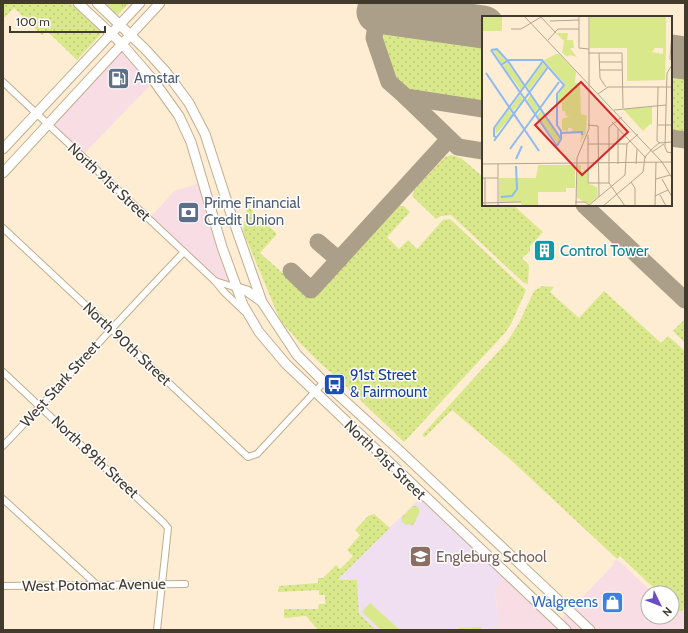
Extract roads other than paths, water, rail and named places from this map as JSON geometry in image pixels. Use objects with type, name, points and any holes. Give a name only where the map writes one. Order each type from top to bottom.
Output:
[{"type":"main road","points":[[78,3],[122,44],[154,81],[179,116],[197,160],[222,248],[244,305],[251,317]]},
{"type":"main road","points":[[97,3],[146,50],[189,103],[205,134],[262,302]]},
{"type":"main road","points":[[3,149],[140,3]]},
{"type":"main road","points":[[3,172],[160,3]]},
{"type":"main road","points":[[237,288],[247,291],[262,302]]},
{"type":"main road","name":"North 91st Street","points":[[262,302],[297,355],[324,382],[400,451],[590,630]]},
{"type":"main road","name":"North 91st Street","points":[[251,317],[259,332],[286,364],[388,463],[566,630]]},
{"type":"street","name":"North 91st Street","points":[[3,82],[215,281],[224,292],[251,317]]},
{"type":"street","name":"North 90th Street","points":[[3,228],[248,457],[257,454],[315,392]]},
{"type":"street","name":"West Stark Street","points":[[3,446],[110,329],[184,252]]},
{"type":"street","name":"North 91st Street","points":[[215,281],[237,288]]},
{"type":"street","name":"North 89th Street","points":[[3,372],[168,528],[162,585]]},
{"type":"street","points":[[315,392],[324,382]]},
{"type":"street","points":[[3,499],[97,585]]},
{"type":"street","name":"West Potomac Avenue","points":[[3,586],[185,584]]},
{"type":"street","points":[[157,630],[162,585]]},
{"type":"place","name":"Amstar","points":[[119,78]]},
{"type":"place","name":"Prime Financial Credit Union","points":[[188,212]]},
{"type":"place","name":"Control Tower","points":[[544,251]]},
{"type":"place","name":"91st Street & Fairmount","points":[[335,384]]},
{"type":"place","name":"Engleburg School","points":[[421,557]]},
{"type":"place","name":"Walgreens","points":[[613,602]]}]
